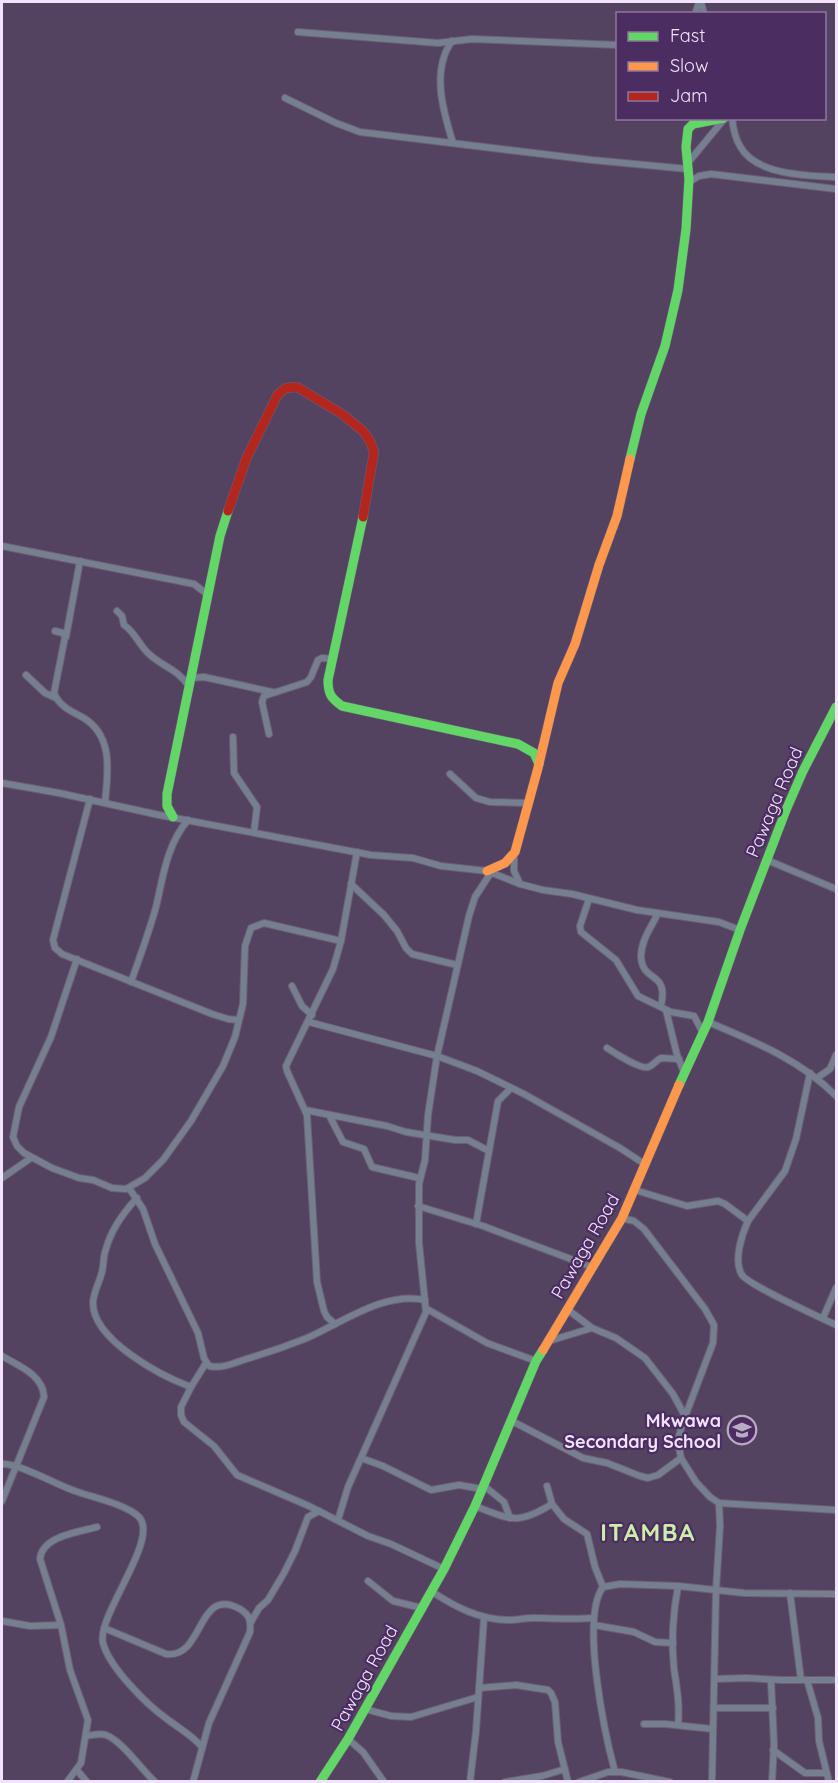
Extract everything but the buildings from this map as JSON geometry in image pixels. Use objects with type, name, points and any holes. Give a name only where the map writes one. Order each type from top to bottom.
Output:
[{"type":"street","points":[[298,32],[428,42],[472,39],[616,45]]},
{"type":"street","points":[[452,41],[441,65],[441,83],[447,124],[453,143]]},
{"type":"street","points":[[285,98],[360,132],[592,160],[688,166]]},
{"type":"street","points":[[520,884],[514,871],[514,855],[558,683],[575,644],[599,565],[617,516],[641,414],[665,346],[678,290],[686,229],[688,129],[693,124],[712,120]]},
{"type":"street","points":[[688,166],[722,120]]},
{"type":"street","points":[[733,120],[740,146],[756,163],[774,170],[837,177]]},
{"type":"street","points":[[688,183],[699,176],[711,174],[837,189]]},
{"type":"street","points":[[173,818],[167,806],[167,794],[220,536],[247,457],[278,394],[283,388],[289,386],[297,387],[331,407],[364,432],[372,442],[374,452],[356,554],[336,631],[328,691],[335,703],[518,744],[534,753],[539,764]]},
{"type":"street","points":[[2,546],[194,584],[207,594]]},
{"type":"street","points":[[56,699],[54,690],[80,561]]},
{"type":"street","points":[[117,611],[123,616],[123,623],[133,632],[151,656],[190,682]]},
{"type":"street","points":[[55,631],[63,633],[65,638]]},
{"type":"street","points":[[269,735],[262,699],[264,696],[307,682],[318,660],[332,659]]},
{"type":"street","points":[[26,675],[68,710],[86,719],[100,735],[108,754],[105,802]]},
{"type":"street","points":[[190,682],[204,677],[273,692]]},
{"type":"street","name":"Pawaga Road","points":[[320,1782],[348,1739],[444,1569],[475,1506],[536,1361],[622,1218],[647,1166],[684,1073],[708,1022],[740,930],[803,771],[837,707]]},
{"type":"street","points":[[232,737],[234,773],[255,802],[258,810],[254,832]]},
{"type":"street","points":[[450,774],[476,798],[490,802],[528,803]]},
{"type":"street","points":[[2,783],[371,855],[412,858],[441,866],[488,872],[520,884],[658,913],[704,919],[740,930]]},
{"type":"street","points":[[90,799],[53,943],[58,952],[212,1014],[238,1020]]},
{"type":"street","points":[[131,982],[156,905],[172,844],[188,820]]},
{"type":"street","points":[[335,1324],[324,1311],[318,1282],[308,1123],[305,1110],[286,1066],[333,969],[341,941],[357,852]]},
{"type":"street","points":[[338,1520],[348,1487],[427,1309],[418,1243],[419,1178],[425,1160],[426,1134],[437,1056],[473,902],[488,872],[498,868],[514,855]]},
{"type":"street","points":[[767,860],[837,889]]},
{"type":"street","points":[[351,884],[384,915],[412,954],[457,965]]},
{"type":"street","points":[[590,899],[580,926],[581,932],[616,960],[638,996],[663,1008],[694,1016],[703,1033]]},
{"type":"street","points":[[658,913],[647,933],[641,956],[646,971],[659,982],[663,989],[663,1008],[684,1073]]},
{"type":"street","points":[[77,959],[51,1037],[19,1107],[13,1137],[17,1146],[31,1158],[79,1178],[93,1180],[119,1190],[129,1188],[154,1170],[187,1127],[223,1066],[235,1037],[243,1004],[245,946],[251,928],[264,923],[341,941]]},
{"type":"street","points":[[292,986],[310,1019],[437,1056],[477,1071],[620,1148],[647,1166]]},
{"type":"street","points":[[708,1022],[774,1051],[810,1073],[837,1096]]},
{"type":"street","points":[[606,1048],[644,1067],[649,1067],[661,1058],[679,1059]]},
{"type":"street","points":[[817,1078],[830,1069],[837,1055]]},
{"type":"street","points":[[810,1073],[796,1139],[785,1171],[748,1221],[740,1251],[742,1274],[781,1298],[837,1325]]},
{"type":"street","points":[[476,1224],[498,1101],[511,1088]]},
{"type":"street","points":[[305,1110],[387,1126],[400,1131],[468,1140],[489,1150]]},
{"type":"street","points":[[329,1115],[343,1142],[364,1149],[372,1167],[419,1178]]},
{"type":"street","points":[[2,1178],[31,1158]]},
{"type":"street","points":[[129,1188],[137,1198],[155,1244],[198,1333],[206,1363],[210,1366],[218,1368],[277,1350],[396,1299],[425,1300]]},
{"type":"street","points":[[635,1190],[687,1206],[718,1202],[725,1204],[748,1221]]},
{"type":"street","points":[[137,1198],[124,1212],[105,1251],[103,1270],[93,1302],[95,1314],[108,1334],[126,1351],[150,1369],[191,1387]]},
{"type":"street","points":[[418,1206],[476,1224],[592,1267]]},
{"type":"street","points":[[622,1218],[634,1221],[644,1229],[705,1309],[714,1325],[713,1343],[679,1436],[681,1458],[696,1482],[719,1503],[837,1510]]},
{"type":"street","points":[[823,1318],[837,1288]]},
{"type":"street","points":[[427,1309],[487,1343],[536,1361]]},
{"type":"street","points":[[567,1309],[592,1328]]},
{"type":"street","points":[[549,1341],[592,1328],[616,1338],[640,1353],[673,1394],[685,1416]]},
{"type":"street","points":[[2,1356],[35,1377],[43,1389],[41,1408],[2,1501]]},
{"type":"street","points":[[206,1363],[181,1407],[181,1415],[184,1422],[214,1446],[237,1475],[444,1569]]},
{"type":"street","points":[[510,1420],[584,1458],[607,1463],[648,1478],[681,1458]]},
{"type":"street","points":[[361,1458],[384,1466],[431,1490],[459,1485],[482,1487],[504,1502],[510,1518]]},
{"type":"street","points":[[2,1464],[16,1467],[77,1492],[114,1504],[138,1516],[143,1524],[143,1536],[126,1582],[104,1628],[102,1641],[115,1666],[139,1693],[166,1719],[188,1732],[202,1747]]},
{"type":"street","points":[[547,1486],[552,1504],[564,1519],[587,1534],[595,1567],[603,1587],[598,1597],[594,1622],[600,1711],[615,1772]]},
{"type":"street","points":[[712,1782],[719,1503]]},
{"type":"street","points":[[475,1506],[510,1518],[521,1519],[538,1513],[552,1504]]},
{"type":"street","points":[[193,1782],[209,1723],[250,1632],[251,1622],[259,1608],[268,1600],[284,1573],[308,1517],[319,1511]]},
{"type":"street","points":[[67,1782],[81,1763],[88,1720],[70,1670],[61,1625],[48,1591],[40,1553],[46,1545],[58,1539],[97,1527]]},
{"type":"street","points":[[368,1581],[393,1602],[422,1608]]},
{"type":"street","points":[[603,1587],[620,1584],[678,1586],[744,1593],[837,1594]]},
{"type":"street","points":[[678,1586],[674,1606],[673,1643],[679,1703],[678,1725]]},
{"type":"street","points":[[431,1591],[457,1607],[484,1618],[594,1622],[634,1632],[655,1642],[673,1643]]},
{"type":"street","points":[[790,1593],[804,1680],[818,1718],[818,1736],[829,1782]]},
{"type":"street","points":[[104,1628],[166,1654],[174,1655],[185,1649],[209,1611],[216,1605],[228,1604],[248,1615],[251,1622]]},
{"type":"street","points":[[470,1782],[484,1618]]},
{"type":"street","points":[[2,1621],[30,1626],[61,1625]]},
{"type":"street","points":[[715,1679],[837,1680]]},
{"type":"street","points":[[771,1680],[773,1708],[771,1782]]},
{"type":"street","points":[[479,1688],[516,1685],[548,1690],[551,1693],[555,1702],[558,1743],[568,1782]]},
{"type":"street","points":[[365,1709],[391,1716],[411,1717],[478,1697]]},
{"type":"street","points":[[714,1708],[773,1708]]},
{"type":"street","points":[[644,1724],[713,1729]]},
{"type":"street","points":[[87,1736],[99,1734],[116,1741],[155,1782]]},
{"type":"street","points":[[348,1739],[363,1752],[384,1782]]},
{"type":"street","points":[[773,1750],[805,1773],[826,1773]]},
{"type":"street","points":[[505,1782],[542,1776],[565,1769]]},
{"type":"street","points":[[77,1770],[87,1782]]},
{"type":"street","points":[[579,1782],[608,1772],[638,1774],[670,1782]]},
{"type":"traffic: fast","points":[[630,459],[641,414],[665,346],[678,290],[686,229],[689,179],[686,147],[688,129],[693,124],[714,120]]},
{"type":"traffic: fast","points":[[173,817],[167,806],[167,794],[220,536],[228,511]]},
{"type":"traffic: fast","points":[[363,517],[328,680],[333,698],[342,706],[518,744],[534,753],[539,764]]},
{"type":"traffic: fast","points":[[679,1085],[708,1022],[786,810],[836,707]]},
{"type":"traffic: fast","points":[[320,1782],[348,1739],[444,1569],[475,1506],[536,1361],[543,1350]]},
{"type":"traffic: slow","points":[[487,871],[505,863],[515,852],[558,683],[575,644],[599,565],[617,516],[630,459]]},
{"type":"traffic: slow","points":[[543,1350],[622,1218],[679,1085]]},
{"type":"traffic: jam","points":[[228,511],[247,457],[278,394],[286,388],[297,387],[342,414],[363,431],[370,441],[374,452],[363,517]]},
{"type":"place","name":"Mkwawa Secondary School","points":[[742,1430]]},
{"type":"district","name":"ITAMBA","points":[[648,1532]]}]
